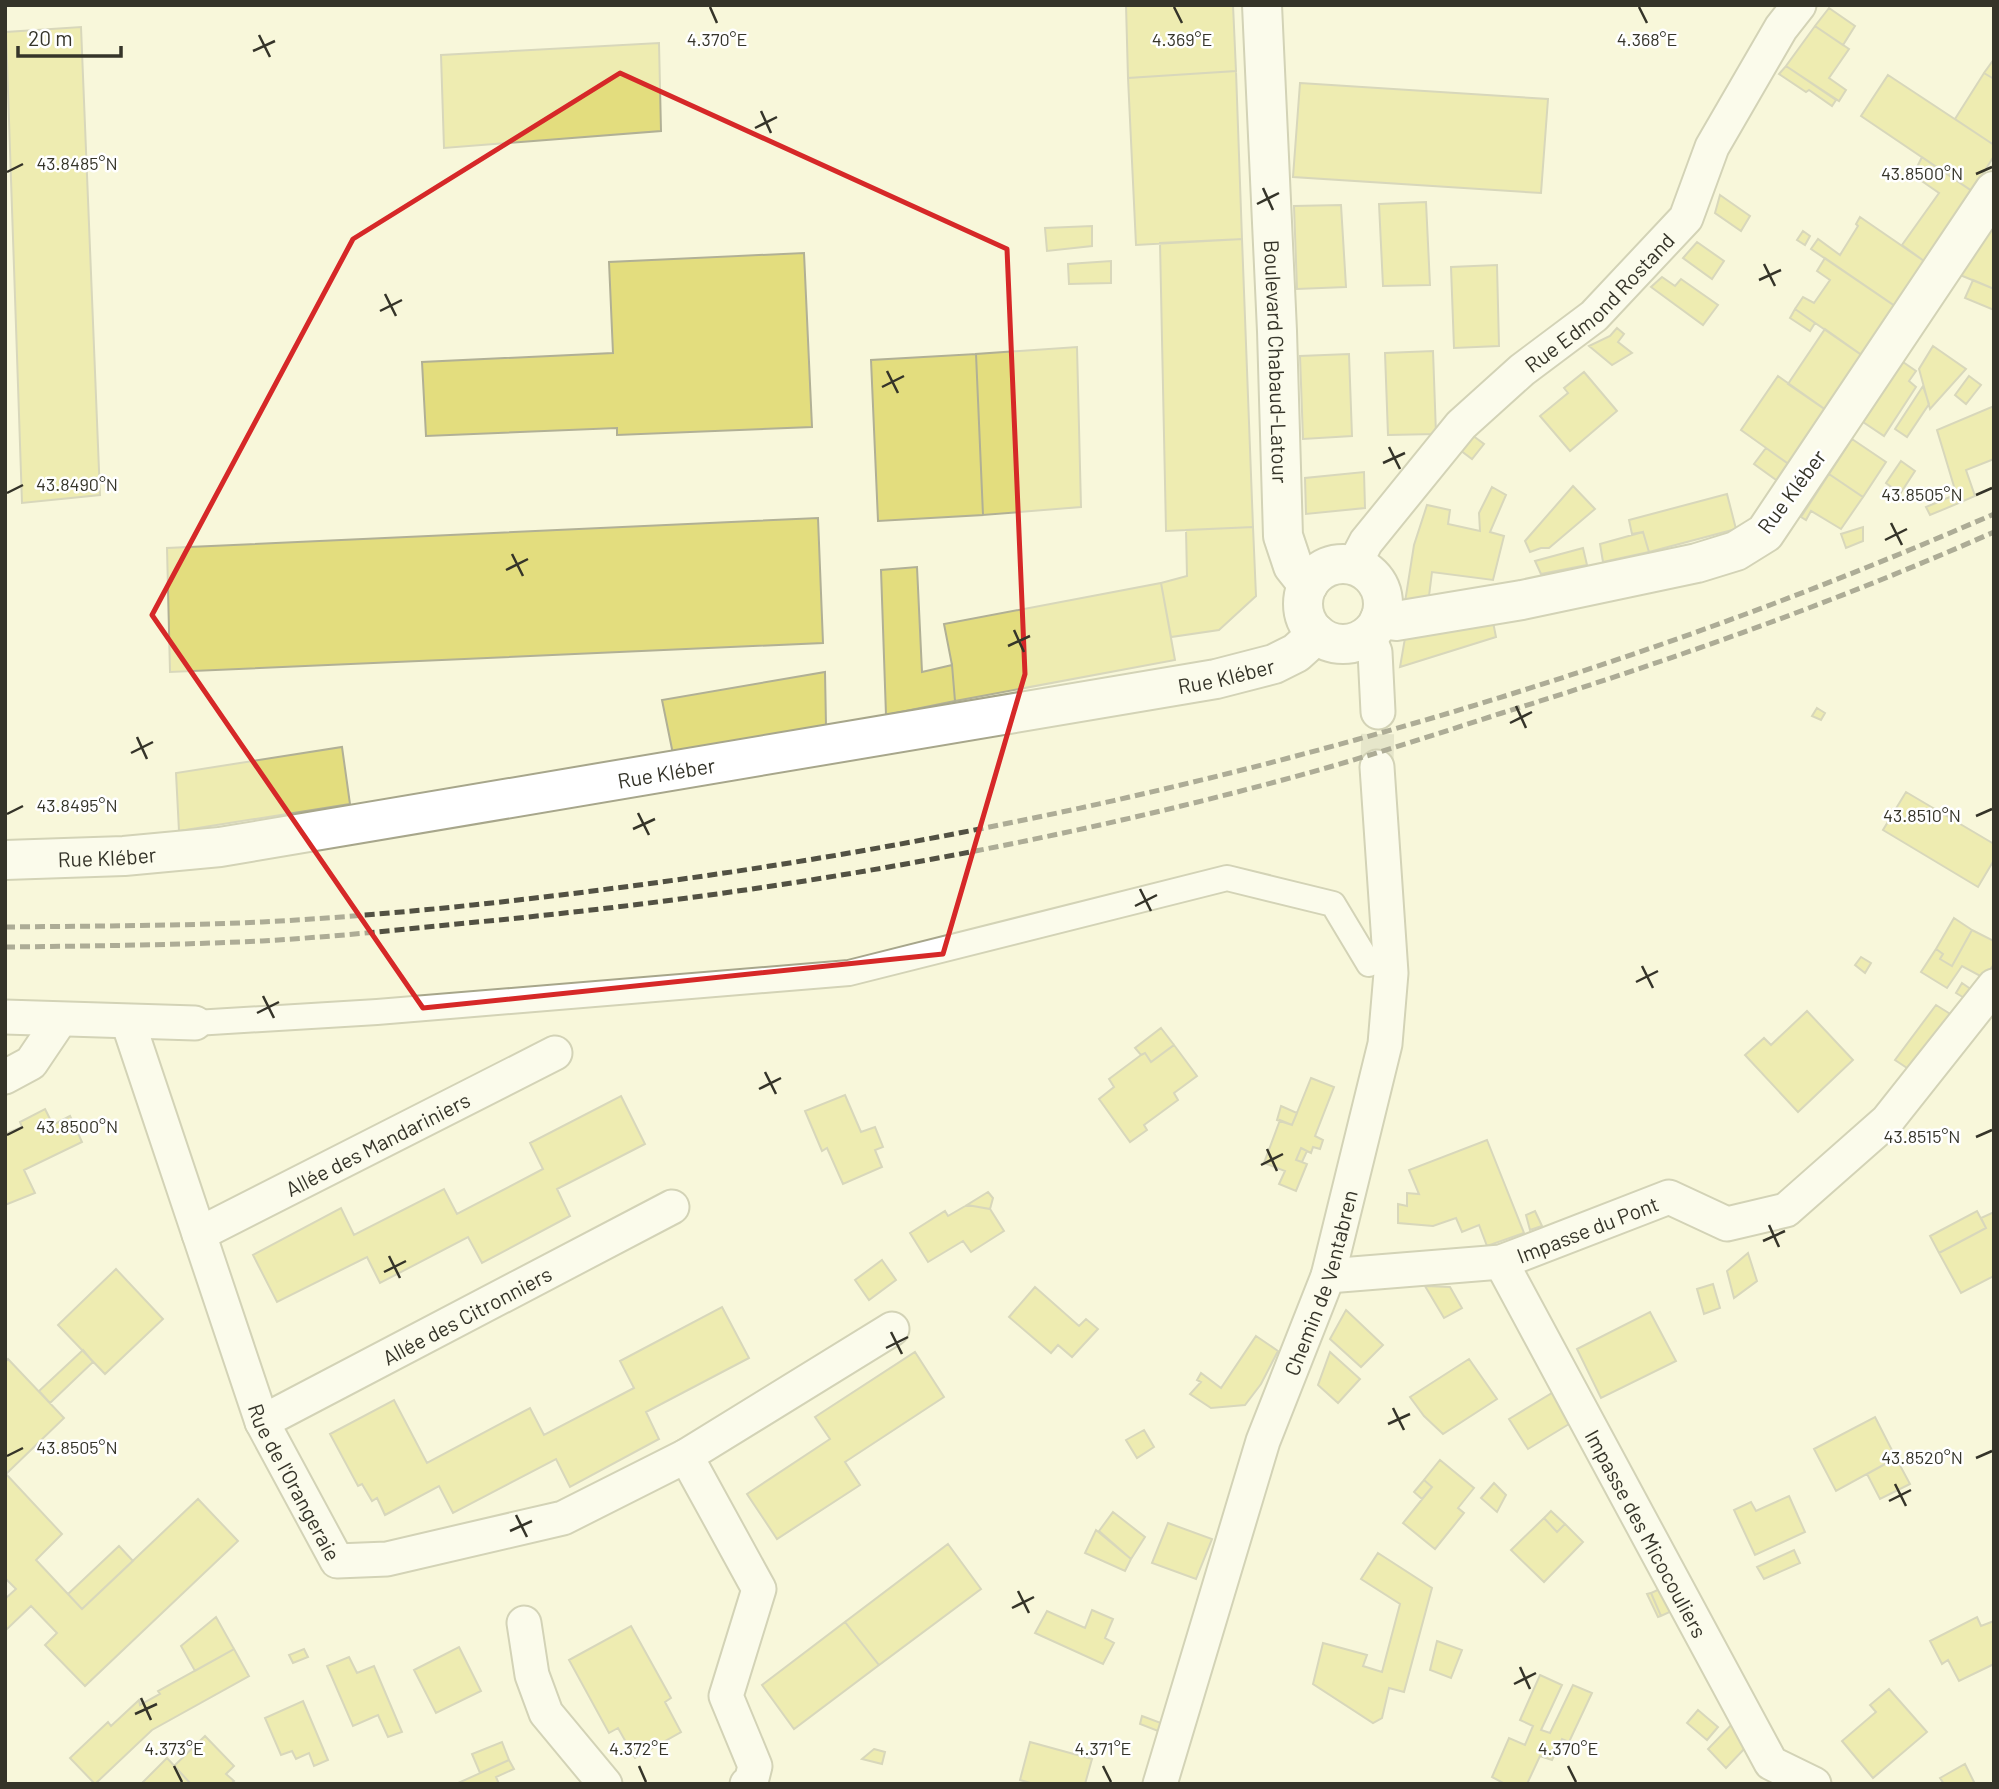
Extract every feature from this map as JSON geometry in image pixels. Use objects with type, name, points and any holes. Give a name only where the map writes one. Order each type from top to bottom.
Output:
[{"type":"street","name":"Boulevard Chabaud-Latour","points":[[1262,5],[1277,331],[1283,536],[1293,566],[1308,585]]},
{"type":"street","name":"Rue Edmond Rostand","points":[[1354,565],[1366,542],[1461,425],[1522,370],[1594,316],[1686,218],[1712,147],[1782,13]]},
{"type":"street","name":"Rue Kléber","points":[[5,860],[124,856],[220,847],[1216,679],[1275,664],[1296,653],[1317,634],[1328,641],[1342,644],[1356,642],[1374,627],[1395,621],[1522,600],[1697,564],[1736,551],[1765,533],[1994,191]]},
{"type":"street","points":[[1317,634],[1308,624],[1304,611],[1304,597],[1316,574],[1327,567],[1340,564],[1354,565],[1373,576],[1383,597],[1374,627],[1378,712]]},
{"type":"street","name":"Chemin de Ventabren","points":[[1160,1784],[1264,1441],[1328,1276],[1385,1044],[1391,973],[1377,767]]},
{"type":"street","points":[[5,1017],[195,1023],[377,1012],[849,973],[1227,878],[1333,904],[1369,964]]},
{"type":"street","name":"Impasse du Pont","points":[[1328,1276],[1501,1262],[1669,1196],[1727,1224],[1786,1210],[1887,1121],[1994,986]]},
{"type":"street","points":[[5,1077],[31,1063],[60,1020]]},
{"type":"street","name":"Rue de l'Orangeraie","points":[[128,1022],[262,1422],[337,1561],[387,1559],[563,1518],[686,1456],[892,1329]]},
{"type":"street","name":"Allée des Mandariniers","points":[[199,1234],[555,1054]]},
{"type":"street","name":"Allée des Citronniers","points":[[262,1422],[672,1207]]},
{"type":"street","name":"Impasse des Micocouliers","points":[[1501,1262],[1770,1763],[1814,1784]]},
{"type":"street","points":[[686,1456],[759,1589],[726,1696],[755,1766],[751,1782],[747,1784]]},
{"type":"street","points":[[524,1623],[532,1675],[546,1713],[605,1784]]},
{"type":"highlighted area","points":[[620,73],[1007,249],[1025,674],[943,954],[423,1008],[152,615],[353,239]]},
{"type":"building","points":[[1126,5],[1233,5],[1236,71],[1128,78]]},
{"type":"building","points":[[1829,8],[1855,26],[1843,45],[1815,26]]},
{"type":"building","points":[[1815,26],[1849,49],[1829,78],[1846,90],[1839,101],[1786,66]]},
{"type":"building","points":[[81,27],[100,495],[22,503],[6,32]]},
{"type":"building","points":[[659,43],[661,131],[444,148],[441,55]]},
{"type":"building","points":[[1994,59],[1994,79],[1984,73]]},
{"type":"building","points":[[1786,66],[1836,100],[1832,106],[1779,74]]},
{"type":"building","points":[[1236,71],[1242,239],[1136,245],[1128,78]]},
{"type":"building","points":[[1984,73],[1994,79],[1994,145],[1955,119]]},
{"type":"building","points":[[1888,75],[1994,145],[1994,156],[1972,191],[1861,116]]},
{"type":"building","points":[[1300,83],[1548,99],[1541,193],[1293,177]]},
{"type":"building","points":[[1922,157],[1972,191],[1924,261],[1902,245],[1939,193],[1913,175]]},
{"type":"building","points":[[1720,195],[1750,216],[1741,231],[1715,213]]},
{"type":"building","points":[[1426,202],[1430,285],[1383,286],[1379,204]]},
{"type":"building","points":[[1341,205],[1346,287],[1297,289],[1294,206]]},
{"type":"building","points":[[1860,217],[1924,261],[1895,306],[1811,249],[1818,239],[1840,255],[1858,226],[1856,224]]},
{"type":"building","points":[[1994,223],[1994,289],[1960,275]]},
{"type":"building","points":[[1092,226],[1092,246],[1047,251],[1045,228]]},
{"type":"building","points":[[1803,231],[1810,236],[1805,245],[1797,240]]},
{"type":"building","points":[[1242,239],[1253,527],[1166,531],[1160,243]]},
{"type":"building","points":[[1697,242],[1724,261],[1712,279],[1683,258]]},
{"type":"building","points":[[804,253],[812,427],[617,435],[617,428],[426,436],[422,362],[613,353],[609,262]]},
{"type":"building","points":[[1825,258],[1895,306],[1863,356],[1795,309],[1803,297],[1814,303],[1830,280],[1817,271]]},
{"type":"building","points":[[1111,261],[1111,283],[1069,284],[1068,264]]},
{"type":"building","points":[[1497,265],[1499,346],[1454,348],[1451,267]]},
{"type":"building","points":[[1662,277],[1675,286],[1681,279],[1718,305],[1703,325],[1651,287]]},
{"type":"building","points":[[1973,280],[1994,289],[1994,310],[1965,298]]},
{"type":"building","points":[[1795,309],[1815,323],[1810,331],[1790,318]]},
{"type":"building","points":[[1617,328],[1624,334],[1618,342],[1632,353],[1612,365],[1589,346],[1610,336]]},
{"type":"building","points":[[1825,329],[1863,356],[1826,410],[1788,384]]},
{"type":"building","points":[[1933,346],[1966,369],[1930,409],[1919,369]]},
{"type":"building","points":[[1077,347],[1081,507],[983,515],[976,354]]},
{"type":"building","points":[[1433,351],[1436,434],[1388,435],[1385,353]]},
{"type":"building","points":[[976,354],[983,515],[878,521],[871,360]]},
{"type":"building","points":[[1349,354],[1352,436],[1303,439],[1300,356]]},
{"type":"building","points":[[1903,362],[1916,371],[1909,381],[1916,387],[1884,436],[1863,422]]},
{"type":"building","points":[[1584,372],[1617,411],[1570,451],[1540,416],[1568,393],[1564,388]]},
{"type":"building","points":[[1778,376],[1826,410],[1790,465],[1741,430]]},
{"type":"building","points":[[1969,376],[1981,385],[1966,404],[1955,395]]},
{"type":"building","points":[[1923,386],[1929,404],[1907,437],[1895,429]]},
{"type":"building","points":[[1994,406],[1994,459],[1966,470],[1975,496],[1959,503],[1937,430]]},
{"type":"building","points":[[1472,435],[1484,444],[1472,459],[1460,450]]},
{"type":"building","points":[[1852,439],[1886,462],[1863,497],[1829,474]]},
{"type":"building","points":[[1766,448],[1790,465],[1779,482],[1754,464]]},
{"type":"building","points":[[1901,461],[1915,471],[1896,500],[1890,495],[1894,489],[1886,483]]},
{"type":"building","points":[[1364,472],[1365,508],[1306,514],[1305,478]]},
{"type":"building","points":[[1829,474],[1863,497],[1841,529],[1811,511],[1806,520],[1801,517]]},
{"type":"building","points":[[1573,486],[1595,509],[1549,548],[1530,552],[1525,541]]},
{"type":"building","points":[[1492,487],[1506,495],[1490,532],[1504,536],[1493,580],[1432,572],[1429,596],[1405,602],[1414,545],[1427,505],[1450,510],[1448,524],[1480,531],[1479,513]]},
{"type":"building","points":[[1727,494],[1736,529],[1649,552],[1643,532],[1632,534],[1629,520]]},
{"type":"building","points":[[1957,494],[1959,503],[1930,515],[1926,507]]},
{"type":"building","points":[[818,518],[823,643],[170,672],[167,548]]},
{"type":"building","points":[[1253,527],[1256,596],[1219,630],[1171,637],[1161,583],[1187,576],[1186,530]]},
{"type":"building","points":[[1863,527],[1863,541],[1846,548],[1841,534]]},
{"type":"building","points":[[1643,532],[1649,552],[1603,562],[1600,544]]},
{"type":"building","points":[[1583,548],[1587,565],[1541,574],[1535,561]]},
{"type":"building","points":[[917,567],[922,672],[952,665],[955,701],[886,715],[881,570]]},
{"type":"building","points":[[1161,583],[1175,660],[955,701],[952,665],[944,624]]},
{"type":"building","points":[[1493,622],[1496,637],[1400,667],[1405,638]]},
{"type":"building","points":[[825,672],[826,726],[673,754],[662,700]]},
{"type":"building","points":[[1817,708],[1825,713],[1821,720],[1812,716]]},
{"type":"building","points":[[342,747],[350,804],[179,831],[176,773]]},
{"type":"building","points":[[1906,792],[1994,844],[1994,860],[1978,887],[1883,830]]},
{"type":"building","points":[[1954,918],[1972,930],[1952,966],[1940,959],[1943,954],[1936,949]]},
{"type":"building","points":[[1972,930],[1994,941],[1994,964],[1984,978],[1962,966],[1947,988],[1921,972],[1936,949],[1943,954],[1940,959],[1952,966]]},
{"type":"building","points":[[1861,957],[1871,963],[1865,973],[1855,965]]},
{"type":"building","points":[[1962,983],[1972,990],[1966,999],[1956,993]]},
{"type":"building","points":[[1936,1005],[1955,1017],[1913,1072],[1895,1060]]},
{"type":"building","points":[[1807,1011],[1853,1060],[1798,1112],[1745,1055],[1764,1038],[1771,1045]]},
{"type":"building","points":[[1161,1028],[1174,1045],[1151,1062],[1145,1053],[1141,1055],[1135,1048]]},
{"type":"building","points":[[1174,1045],[1197,1076],[1174,1093],[1178,1100],[1144,1125],[1147,1130],[1130,1142],[1099,1099],[1114,1087],[1109,1079],[1141,1055],[1145,1053],[1151,1062]]},
{"type":"building","points":[[1311,1078],[1334,1087],[1315,1136],[1323,1140],[1320,1149],[1313,1147],[1311,1153],[1301,1148],[1296,1160],[1307,1164],[1296,1191],[1279,1184],[1285,1171],[1264,1163],[1280,1120],[1292,1125]]},
{"type":"building","points":[[845,1095],[861,1132],[875,1127],[883,1147],[875,1150],[882,1167],[843,1184],[827,1148],[822,1151],[805,1111]]},
{"type":"building","points":[[621,1096],[645,1144],[557,1189],[570,1216],[482,1263],[468,1237],[380,1283],[367,1257],[277,1302],[253,1255],[341,1208],[354,1235],[444,1189],[457,1214],[543,1169],[530,1143]]},
{"type":"building","points":[[1281,1106],[1297,1113],[1292,1125],[1277,1120]]},
{"type":"building","points":[[45,1109],[53,1125],[70,1116],[82,1142],[24,1170],[35,1193],[5,1205],[5,1134],[22,1127],[20,1122]]},
{"type":"building","points":[[1487,1140],[1524,1233],[1487,1246],[1479,1225],[1462,1232],[1456,1218],[1433,1226],[1398,1223],[1398,1204],[1407,1206],[1407,1193],[1419,1194],[1409,1170]]},
{"type":"building","points":[[1301,1148],[1307,1151],[1302,1162],[1296,1160]]},
{"type":"building","points":[[988,1192],[993,1198],[990,1209],[967,1205]]},
{"type":"building","points":[[967,1205],[990,1209],[1004,1231],[971,1252],[963,1241],[928,1262],[910,1233],[945,1211],[948,1216]]},
{"type":"building","points":[[1535,1211],[1542,1226],[1530,1230],[1526,1215]]},
{"type":"building","points":[[1977,1211],[1986,1228],[1939,1253],[1930,1236]]},
{"type":"building","points":[[1994,1212],[1994,1276],[1961,1293],[1939,1253],[1986,1228],[1981,1218]]},
{"type":"building","points":[[1748,1253],[1757,1281],[1734,1298],[1727,1271]]},
{"type":"building","points":[[882,1260],[896,1280],[869,1300],[855,1280]]},
{"type":"building","points":[[116,1269],[163,1319],[105,1374],[58,1325]]},
{"type":"building","points":[[1713,1284],[1720,1308],[1704,1314],[1697,1289]]},
{"type":"building","points":[[1425,1286],[1450,1287],[1462,1308],[1444,1318]]},
{"type":"building","points":[[1035,1287],[1079,1326],[1086,1319],[1098,1329],[1072,1357],[1058,1345],[1051,1353],[1009,1317]]},
{"type":"building","points":[[722,1307],[749,1358],[646,1412],[659,1439],[570,1487],[556,1459],[453,1513],[439,1486],[385,1515],[377,1498],[372,1501],[362,1484],[358,1486],[330,1434],[394,1400],[427,1463],[530,1408],[544,1435],[634,1388],[620,1361]]},
{"type":"building","points":[[1346,1310],[1383,1345],[1361,1367],[1330,1339]]},
{"type":"building","points":[[1650,1312],[1676,1361],[1601,1398],[1577,1349]]},
{"type":"building","points":[[1256,1336],[1278,1351],[1261,1384],[1245,1405],[1211,1408],[1190,1394],[1201,1382],[1197,1380],[1201,1373],[1221,1388]]},
{"type":"building","points":[[83,1350],[93,1362],[50,1403],[39,1391]]},
{"type":"building","points":[[915,1352],[944,1397],[845,1462],[860,1485],[777,1539],[747,1494],[830,1439],[815,1417]]},
{"type":"building","points":[[1330,1352],[1360,1379],[1338,1403],[1318,1385]]},
{"type":"building","points":[[8,1359],[64,1418],[6,1474],[62,1534],[36,1560],[82,1609],[198,1499],[238,1541],[85,1686],[45,1645],[57,1633],[31,1606],[5,1631],[5,1599],[16,1589],[5,1578],[5,1362]]},
{"type":"building","points":[[1469,1359],[1497,1399],[1443,1434],[1424,1416],[1410,1397]]},
{"type":"building","points":[[1557,1390],[1574,1421],[1528,1449],[1509,1419]]},
{"type":"building","points":[[1875,1417],[1896,1458],[1836,1491],[1814,1449]]},
{"type":"building","points":[[1144,1430],[1154,1447],[1137,1458],[1126,1440]]},
{"type":"building","points":[[1896,1458],[1910,1484],[1880,1499],[1867,1474]]},
{"type":"building","points":[[1440,1460],[1474,1488],[1458,1508],[1464,1513],[1435,1549],[1403,1523],[1432,1487],[1424,1480]]},
{"type":"building","points":[[1424,1480],[1432,1487],[1422,1499],[1414,1492]]},
{"type":"building","points":[[1494,1483],[1506,1495],[1497,1512],[1481,1498]]},
{"type":"building","points":[[1789,1496],[1805,1532],[1755,1555],[1734,1510],[1751,1502],[1756,1511]]},
{"type":"building","points":[[1551,1511],[1565,1524],[1557,1532],[1544,1518]]},
{"type":"building","points":[[1113,1512],[1145,1537],[1131,1559],[1099,1531]]},
{"type":"building","points":[[1544,1518],[1557,1532],[1565,1524],[1583,1542],[1544,1582],[1511,1550]]},
{"type":"building","points":[[1168,1523],[1212,1539],[1196,1579],[1152,1563]]},
{"type":"building","points":[[1096,1530],[1131,1559],[1125,1571],[1085,1553]]},
{"type":"building","points":[[948,1544],[981,1589],[879,1665],[845,1622]]},
{"type":"building","points":[[119,1546],[133,1561],[82,1609],[68,1594]]},
{"type":"building","points":[[1794,1550],[1800,1563],[1764,1579],[1757,1567]]},
{"type":"building","points":[[1378,1553],[1432,1588],[1404,1692],[1389,1688],[1382,1718],[1373,1723],[1313,1684],[1323,1643],[1367,1655],[1363,1666],[1382,1672],[1400,1604],[1361,1579]]},
{"type":"building","points":[[1664,1587],[1674,1610],[1661,1616],[1651,1593]]},
{"type":"building","points":[[1651,1593],[1661,1616],[1658,1617],[1647,1594]]},
{"type":"building","points":[[1092,1610],[1113,1619],[1105,1638],[1114,1643],[1103,1664],[1035,1633],[1047,1611],[1085,1628]]},
{"type":"building","points":[[216,1617],[234,1649],[195,1671],[181,1646]]},
{"type":"building","points":[[1977,1617],[1981,1626],[1994,1621],[1994,1664],[1959,1681],[1948,1660],[1942,1664],[1930,1641]]},
{"type":"building","points":[[845,1622],[879,1665],[794,1729],[762,1685]]},
{"type":"building","points":[[631,1626],[671,1698],[665,1702],[681,1732],[635,1758],[618,1728],[609,1733],[569,1660]]},
{"type":"building","points":[[1437,1641],[1462,1650],[1451,1678],[1430,1670]]},
{"type":"building","points":[[459,1647],[481,1691],[436,1713],[414,1670]]},
{"type":"building","points":[[234,1649],[249,1676],[152,1730],[95,1784],[70,1758],[108,1722],[111,1726],[139,1700],[140,1705],[160,1694],[158,1691]]},
{"type":"building","points":[[304,1649],[308,1657],[293,1663],[289,1655]]},
{"type":"building","points":[[349,1657],[357,1673],[374,1666],[402,1732],[388,1737],[378,1715],[353,1726],[327,1666]]},
{"type":"building","points":[[1540,1675],[1562,1685],[1541,1730],[1550,1733],[1573,1685],[1592,1693],[1569,1742],[1562,1739],[1552,1760],[1540,1756],[1527,1784],[1505,1784],[1492,1777],[1509,1738],[1525,1745],[1533,1726],[1520,1720]]},
{"type":"building","points":[[1889,1689],[1927,1732],[1873,1778],[1842,1741],[1876,1712],[1870,1705]]},
{"type":"building","points":[[303,1701],[328,1760],[314,1766],[309,1753],[296,1759],[292,1751],[281,1755],[265,1718]]},
{"type":"building","points":[[1698,1710],[1718,1727],[1707,1740],[1687,1723]]},
{"type":"building","points":[[1142,1716],[1161,1723],[1158,1731],[1140,1724]]},
{"type":"building","points":[[1736,1720],[1747,1746],[1726,1768],[1708,1749]]},
{"type":"building","points":[[205,1736],[234,1766],[226,1774],[234,1781],[231,1784],[191,1784],[174,1766]]},
{"type":"building","points":[[502,1742],[509,1760],[480,1773],[472,1754]]},
{"type":"building","points":[[1030,1742],[1092,1759],[1085,1784],[1034,1784],[1020,1780]]},
{"type":"building","points":[[874,1749],[885,1752],[882,1764],[862,1759]]},
{"type":"building","points":[[167,1758],[191,1784],[141,1784]]},
{"type":"building","points":[[509,1760],[514,1769],[496,1777],[499,1784],[456,1784]]},
{"type":"building","points":[[1965,1764],[1975,1784],[1944,1784],[1940,1778]]},
{"type":"tunnel","points":[[1377,767],[1378,712]]},
{"type":"railway","points":[[5,927],[262,922],[462,906],[661,882],[832,856],[1003,824],[1172,787],[1340,744],[1507,695],[1672,641],[1834,580],[1994,514]]},
{"type":"railway","points":[[5,947],[262,941],[441,926],[575,912],[792,883],[1007,845],[1221,796],[1414,741],[1751,630],[1994,532]]}]
